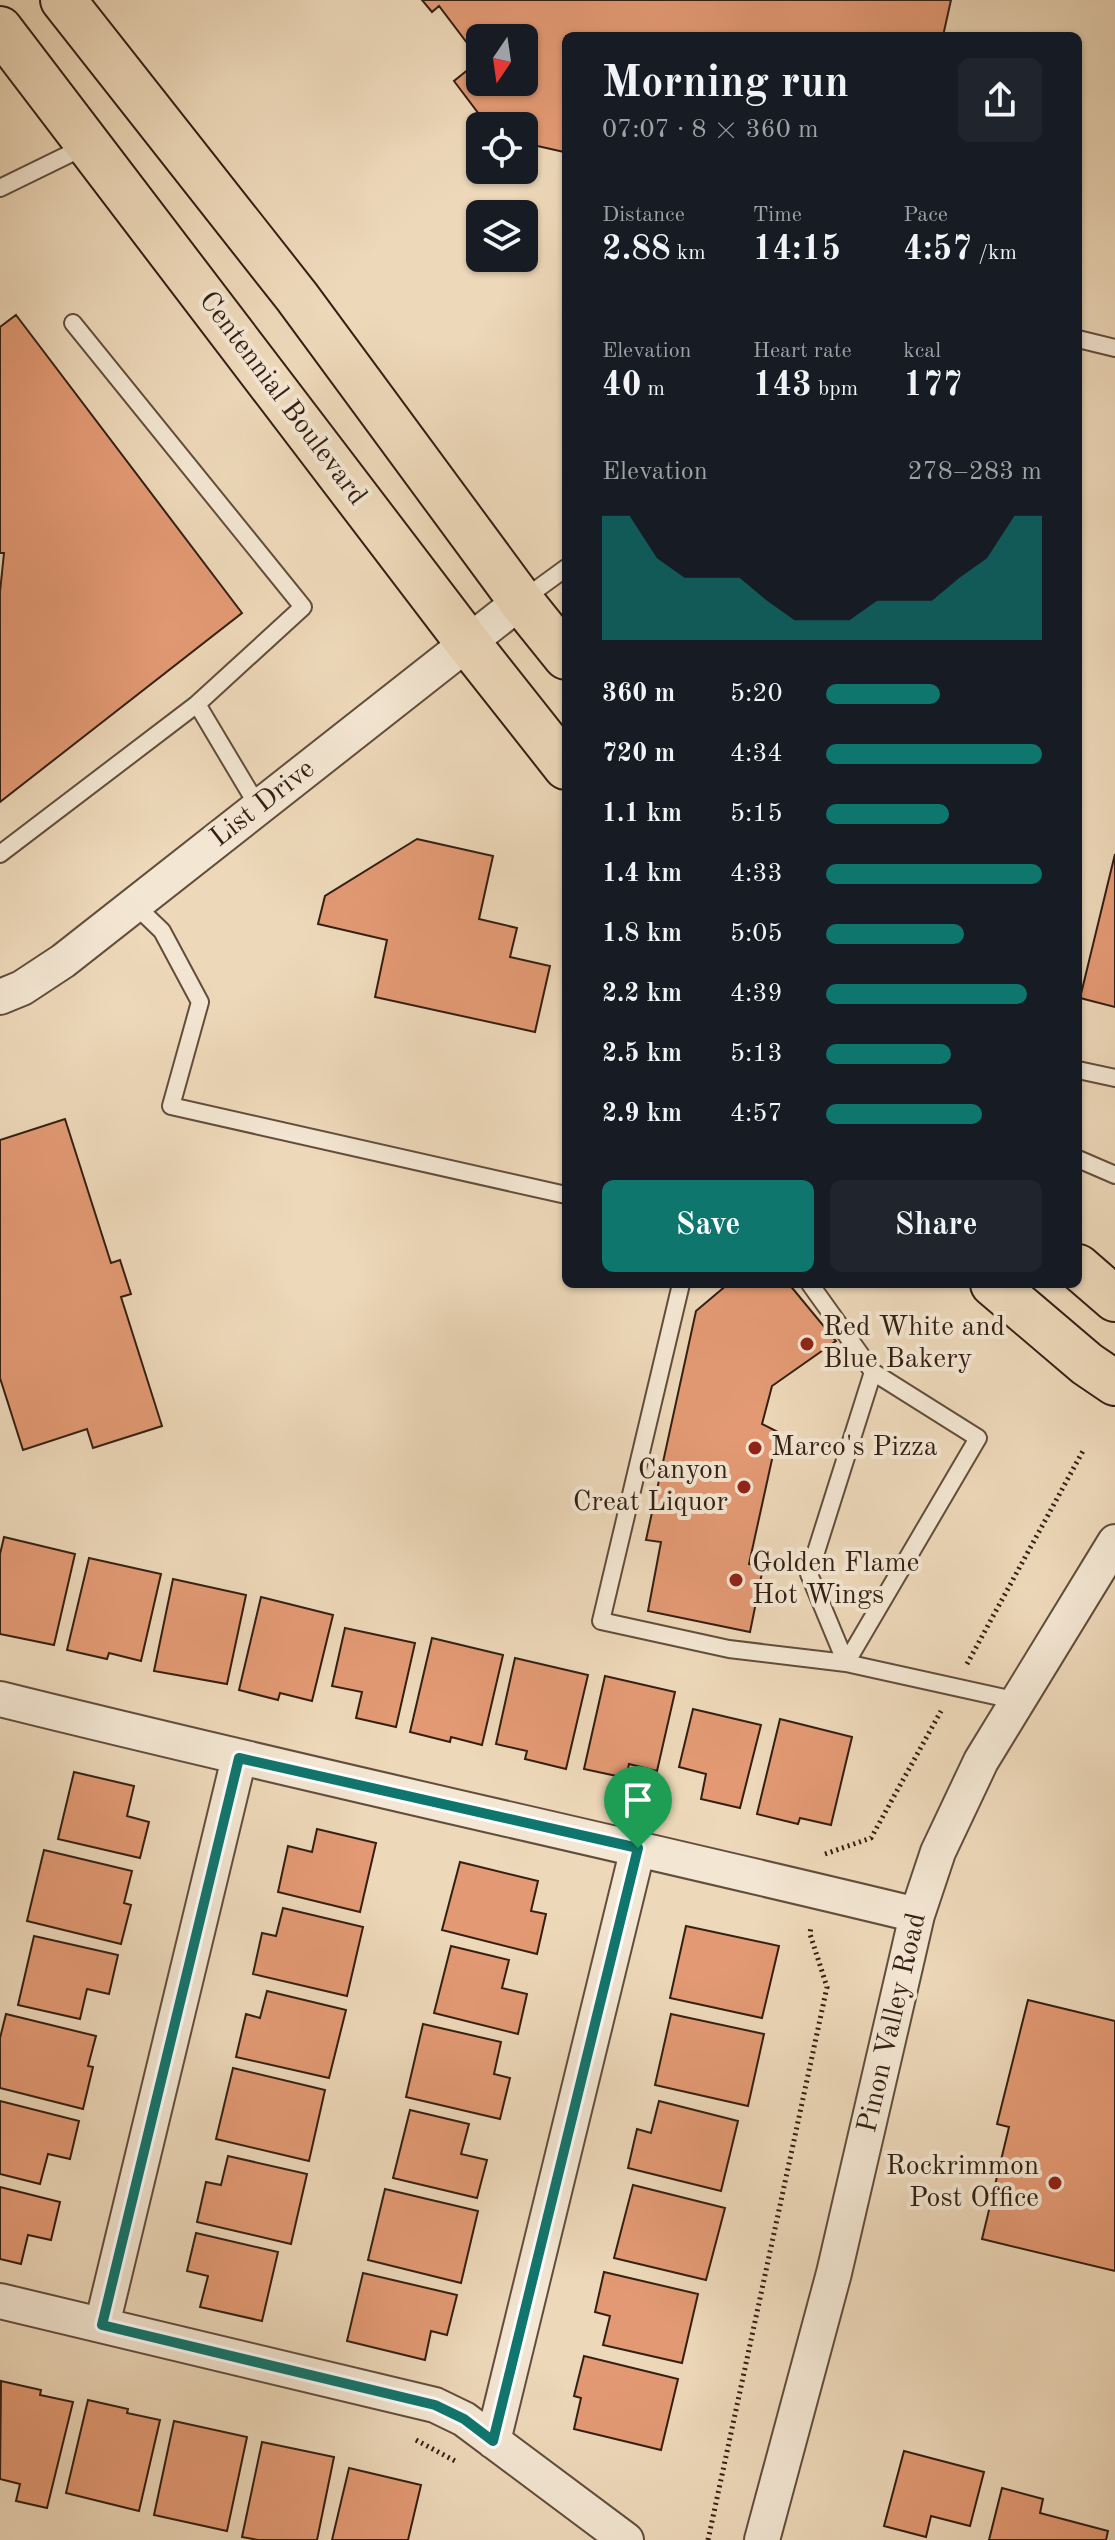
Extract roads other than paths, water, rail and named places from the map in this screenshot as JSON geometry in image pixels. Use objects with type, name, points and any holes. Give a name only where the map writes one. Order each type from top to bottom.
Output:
[{"type":"main road","points":[[63,0],[297,297],[562,652]]},
{"type":"main road","name":"Centennial Boulevard","points":[[0,29],[562,762]]},
{"type":"main road","points":[[1082,1270],[1115,1299]]},
{"type":"main road","points":[[998,1288],[1087,1364],[1115,1383]]},
{"type":"street","name":"List Drive","points":[[0,997],[22,988],[63,961],[521,601]]},
{"type":"street","name":"Pinon Valley Road","points":[[762,2540],[834,2273],[917,1915],[938,1852],[961,1802],[1018,1701],[1115,1542]]},
{"type":"street","points":[[0,1699],[239,1758],[917,1915]]},
{"type":"street","points":[[102,2325],[239,1758]]},
{"type":"street","points":[[493,2441],[638,1848]]},
{"type":"street","points":[[0,2301],[435,2405],[464,2419],[626,2540]]},
{"type":"lane","points":[[0,188],[89,145]]},
{"type":"lane","points":[[0,854],[197,704],[303,607],[73,323]]},
{"type":"lane","points":[[1082,340],[1115,348]]},
{"type":"lane","points":[[521,601],[562,571]]},
{"type":"lane","points":[[197,704],[259,808]]},
{"type":"lane","points":[[135,905],[162,931],[200,1002],[171,1106],[562,1194]]},
{"type":"lane","points":[[1082,1071],[1115,1078]]},
{"type":"lane","points":[[1082,1161],[1115,1175]]},
{"type":"lane","points":[[680,1288],[601,1621],[729,1649],[846,1663],[1018,1701]]},
{"type":"lane","points":[[813,1288],[873,1372],[978,1438],[846,1663]]},
{"type":"lane","points":[[846,1663],[809,1574],[873,1372]]},
{"type":"place","name":"Red White and Blue Bakery","points":[[807,1344]]},
{"type":"place","name":"Marco's Pizza","points":[[755,1448]]},
{"type":"place","name":"Canyon Creat Liquor","points":[[744,1487]]},
{"type":"place","name":"Golden Flame Hot Wings","points":[[736,1580]]},
{"type":"place","name":"Rockrimmon Post Office","points":[[1055,2183]]}]
